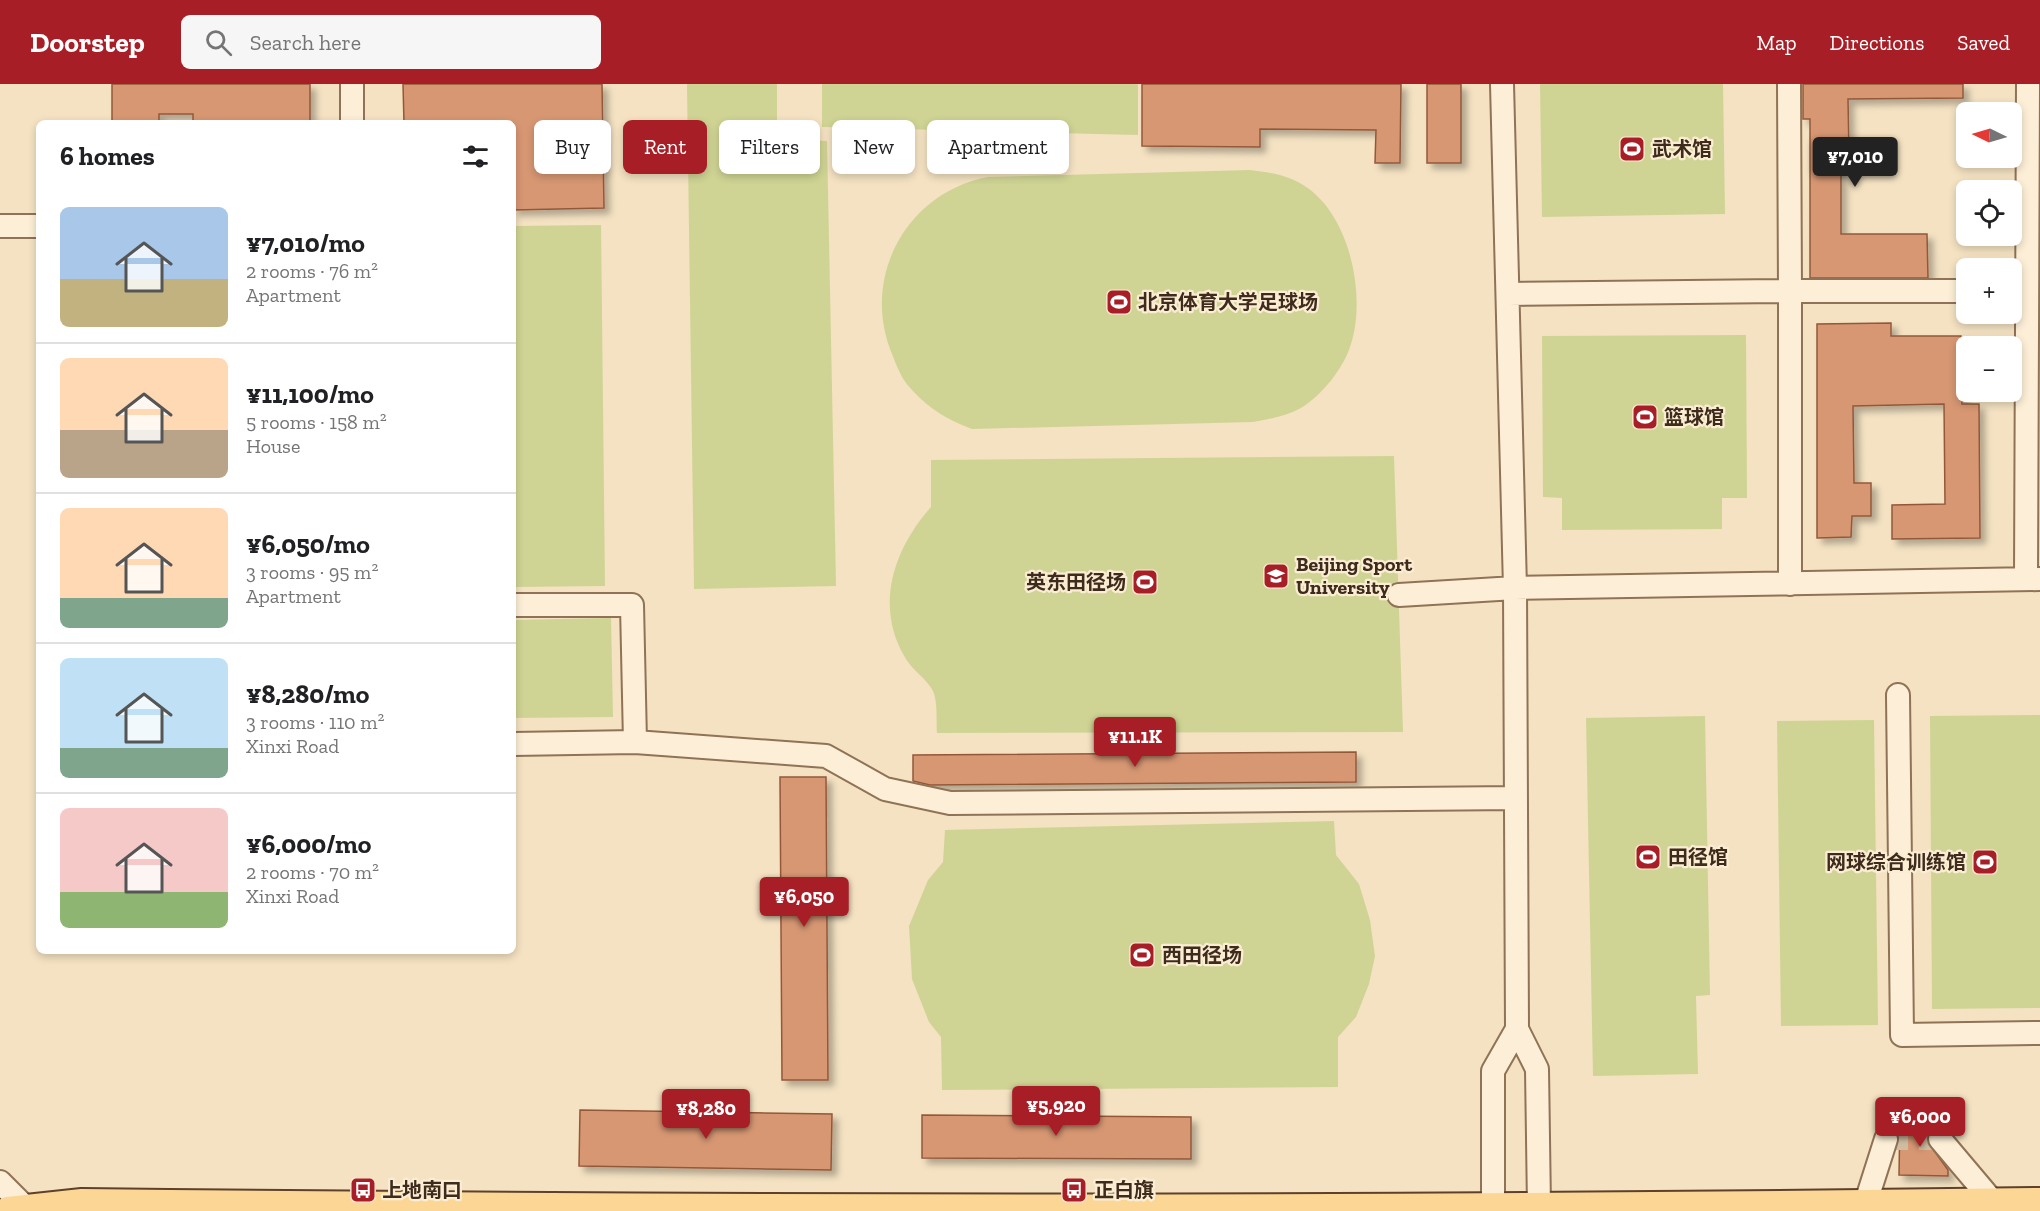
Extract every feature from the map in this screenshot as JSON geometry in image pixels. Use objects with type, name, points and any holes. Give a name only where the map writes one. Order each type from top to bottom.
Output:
[{"type":"main road","points":[[17,1210],[82,1203],[740,1210],[1493,1207],[1745,1209],[2040,1202]]},
{"type":"street","points":[[352,84],[352,120]]},
{"type":"street","points":[[1502,84],[1515,588],[1517,1029],[1537,1070],[1539,1207]]},
{"type":"street","points":[[1790,84],[1790,584]]},
{"type":"street","points":[[1399,595],[1515,588],[2033,579],[2026,291],[2028,84]]},
{"type":"street","points":[[0,226],[36,226]]},
{"type":"street","points":[[1508,294],[1956,291]]},
{"type":"street","points":[[516,605],[632,605],[635,742]]},
{"type":"street","points":[[1898,695],[1902,1035],[2040,1033]]},
{"type":"street","points":[[516,744],[635,742],[826,756],[885,789],[950,803],[1515,798]]},
{"type":"street","points":[[1493,1207],[1493,1071],[1517,1029]]},
{"type":"street","points":[[1865,1205],[1886,1139]]},
{"type":"street","points":[[1940,1139],[1994,1203]]},
{"type":"street","points":[[0,1182],[17,1210]]},
{"type":"green space","points":[[687,84],[777,84],[777,120],[719,120],[719,174],[820,174],[820,141],[827,141],[836,586],[694,589],[688,174],[707,174],[707,120],[687,120]]},
{"type":"green space","points":[[822,84],[1138,84],[1138,135],[1069,133],[1069,120],[927,120],[927,130],[915,129],[915,120],[832,120],[832,127],[822,127]]},
{"type":"green space","name":"武术馆","points":[[1540,84],[1723,84],[1725,214],[1542,217]]},
{"type":"green space","name":"北京体育大学足球场","points":[[1250,170],[1286,177],[1316,194],[1330,211],[1341,232],[1350,254],[1355,278],[1357,301],[1355,324],[1348,353],[1331,380],[1317,396],[1296,411],[1253,422],[972,429],[947,418],[932,408],[918,397],[903,378],[892,354],[884,325],[882,296],[887,268],[898,242],[914,219],[934,200],[959,186],[988,177]]},
{"type":"green space","points":[[601,225],[605,586],[516,587],[516,226]]},
{"type":"green space","name":"篮球馆","points":[[1746,335],[1747,498],[1722,498],[1722,529],[1562,530],[1562,498],[1543,497],[1542,336]]},
{"type":"green space","name":"英东田径场","points":[[1394,456],[1403,732],[937,733],[935,695],[906,659],[896,639],[891,619],[890,599],[892,580],[898,560],[918,524],[931,507],[931,460]]},
{"type":"green space","points":[[611,618],[613,717],[516,718],[516,620]]},
{"type":"green space","name":"网球综合训练馆","points":[[2040,715],[2040,1008],[1932,1009],[1930,716]]},
{"type":"green space","name":"田径馆","points":[[1705,716],[1710,995],[1696,996],[1698,1074],[1593,1076],[1586,718]]},
{"type":"green space","points":[[1874,720],[1878,1025],[1781,1026],[1777,721]]},
{"type":"green space","name":"西田径场","points":[[1334,821],[1336,855],[1359,884],[1370,920],[1375,956],[1369,984],[1356,1017],[1338,1037],[1338,1087],[942,1090],[941,1037],[929,1022],[912,979],[909,926],[928,880],[943,862],[945,830]]},
{"type":"building","points":[[112,84],[310,84],[310,120],[193,120],[193,114],[159,114],[159,120],[112,120]]},
{"type":"building","points":[[403,84],[602,84],[603,120],[534,120],[534,174],[603,174],[604,208],[516,210],[516,120],[404,120]]},
{"type":"building","points":[[1142,84],[1401,84],[1400,163],[1375,163],[1376,130],[1260,129],[1260,147],[1142,146]]},
{"type":"building","points":[[1427,84],[1461,84],[1461,163],[1427,163]]},
{"type":"building","points":[[1803,84],[1963,84],[1963,98],[1848,99],[1849,156],[1841,156],[1841,234],[1927,234],[1928,278],[1810,278],[1810,119],[1803,119]]},
{"type":"building","points":[[1891,323],[1891,336],[1956,336],[1956,402],[1979,404],[1980,538],[1892,539],[1892,505],[1945,504],[1944,404],[1853,406],[1854,483],[1871,483],[1871,516],[1852,516],[1851,537],[1817,538],[1817,324]]},
{"type":"building","points":[[1356,752],[1356,782],[930,785],[913,781],[913,755]]},
{"type":"building","points":[[780,777],[826,777],[828,1080],[782,1080]]},
{"type":"building","points":[[580,1110],[832,1114],[831,1170],[579,1166]]},
{"type":"building","points":[[922,1115],[1191,1117],[1191,1159],[922,1158]]},
{"type":"building","points":[[1900,1118],[1949,1119],[1949,1129],[1938,1126],[1932,1128],[1927,1141],[1948,1170],[1948,1176],[1899,1175]]},
{"type":"tunnel","points":[[1886,1139],[1940,1139]]},
{"type":"place","name":"武术馆","points":[[1632,149]]},
{"type":"place","name":"北京体育大学足球场","points":[[1119,302]]},
{"type":"place","name":"篮球馆","points":[[1645,417]]},
{"type":"place","name":"Beijing Sport University","points":[[1276,576]]},
{"type":"place","name":"英东田径场","points":[[1145,582]]},
{"type":"place","name":"田径馆","points":[[1648,857]]},
{"type":"place","name":"网球综合训练馆","points":[[1985,862]]},
{"type":"place","name":"西田径场","points":[[1142,955]]},
{"type":"place","name":"上地南口","points":[[363,1190]]},
{"type":"place","name":"正白旗","points":[[1074,1190]]}]
